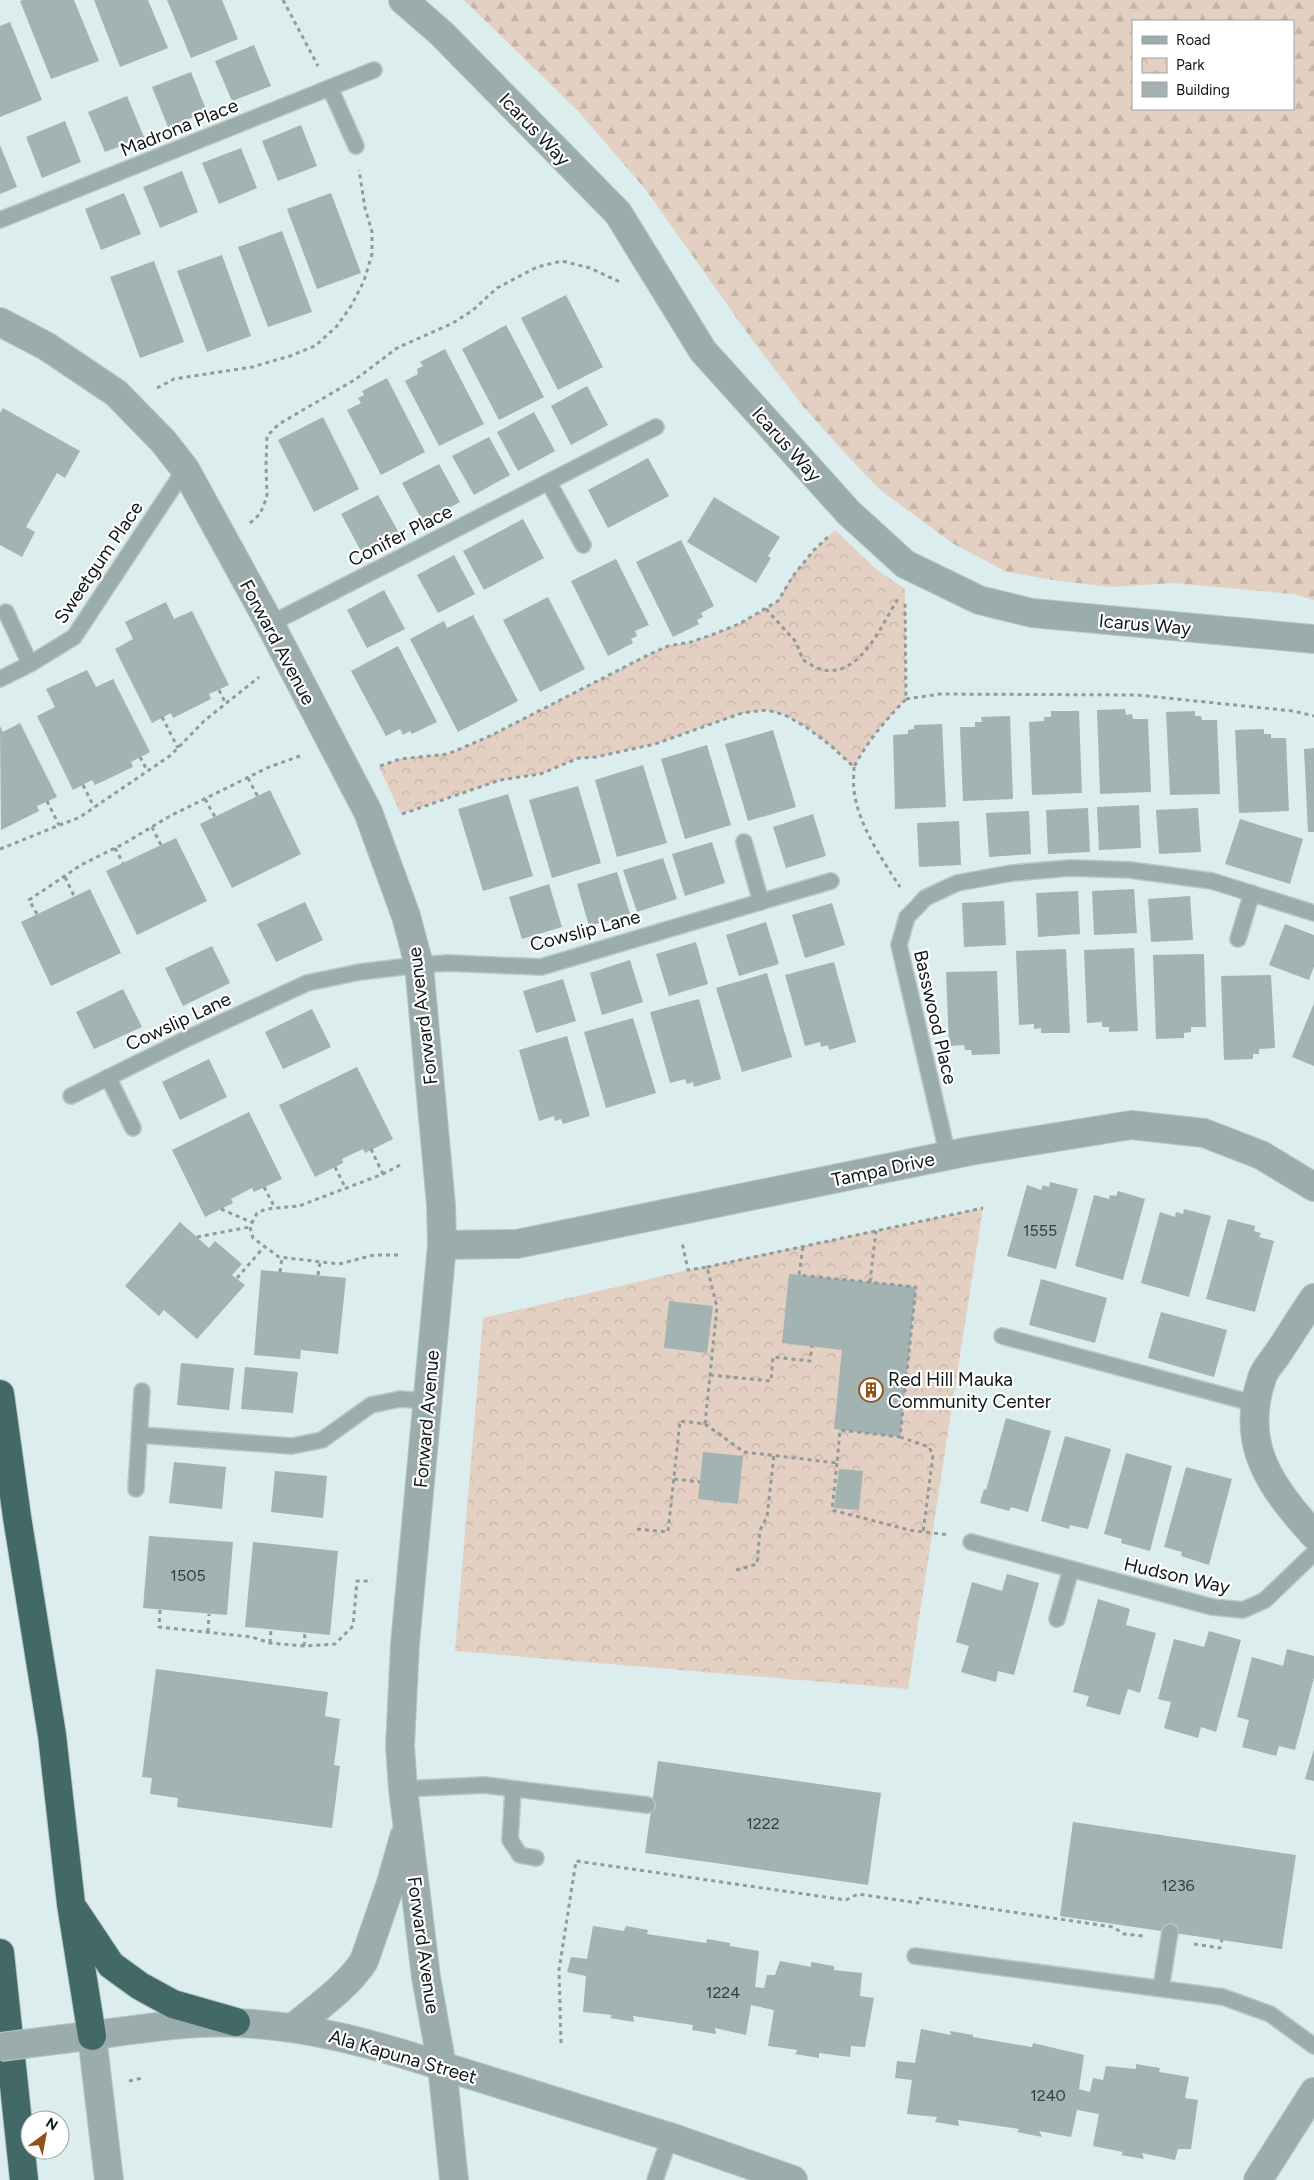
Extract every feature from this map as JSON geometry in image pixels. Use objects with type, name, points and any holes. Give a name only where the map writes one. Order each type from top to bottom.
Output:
[{"type":"highway","points":[[0,1394],[17,1517],[52,1735],[71,1904],[92,2036]]},
{"type":"highway","points":[[71,1904],[111,1965],[140,1986],[173,2004],[236,2022]]},
{"type":"highway","points":[[0,1953],[24,2180]]},
{"type":"street","name":"Icarus Way","points":[[403,0],[441,33],[618,213],[703,351],[849,513],[905,564],[979,600],[1032,613],[1314,640]]},
{"type":"street","name":"Forward Avenue","points":[[2,326],[46,346],[116,393],[163,441],[185,469],[270,624],[368,812],[406,916],[419,965],[441,1205],[442,1245],[405,1644],[400,1746],[403,1789],[426,1977],[442,2066],[454,2180]]},
{"type":"street","name":"Tampa Drive","points":[[442,1245],[517,1244],[948,1156],[1131,1125],[1204,1133],[1261,1155],[1314,1187]]},
{"type":"street","points":[[1314,1298],[1262,1376],[1256,1404],[1255,1433],[1261,1461],[1278,1493],[1314,1535]]},
{"type":"street","name":"Forward Avenue","points":[[294,2027],[335,1992],[357,1971],[364,1961],[391,1883],[407,1824]]},
{"type":"street","name":"Ala Kapuna Street","points":[[0,2048],[170,2026],[236,2022],[294,2027],[374,2045],[670,2137],[792,2180]]},
{"type":"street","points":[[92,2036],[109,2180]]},
{"type":"street","points":[[1258,2180],[1314,2092]]},
{"type":"lane","name":"Madrona Place","points":[[0,220],[374,70]]},
{"type":"lane","points":[[330,88],[356,146]]},
{"type":"lane","name":"Conifer Place","points":[[270,624],[656,427]]},
{"type":"lane","name":"Sweetgum Place","points":[[0,679],[30,664],[74,637],[185,469]]},
{"type":"lane","points":[[549,483],[583,545]]},
{"type":"lane","points":[[6,612],[30,664]]},
{"type":"lane","points":[[744,842],[761,902]]},
{"type":"lane","name":"Basswood Place","points":[[948,1156],[899,945],[907,917],[925,898],[957,883],[1012,873],[1070,868],[1130,870],[1212,881],[1314,913]]},
{"type":"lane","name":"Cowslip Lane","points":[[71,1096],[184,1040],[307,983],[360,972],[448,963],[541,967],[831,881]]},
{"type":"lane","points":[[1238,939],[1252,893]]},
{"type":"lane","points":[[108,1077],[133,1128]]},
{"type":"lane","points":[[1002,1336],[1256,1404]]},
{"type":"lane","points":[[136,1489],[142,1391]]},
{"type":"lane","points":[[140,1435],[292,1446],[322,1440],[371,1406],[400,1398],[427,1401]]},
{"type":"lane","name":"Hudson Way","points":[[971,1542],[1212,1606],[1243,1610],[1265,1600],[1314,1553]]},
{"type":"lane","points":[[1057,1619],[1071,1568]]},
{"type":"lane","points":[[403,1789],[484,1785],[647,1805]]},
{"type":"lane","points":[[514,1789],[510,1840],[520,1855],[536,1858]]},
{"type":"lane","points":[[1161,1988],[1170,1932]]},
{"type":"lane","points":[[915,1956],[1223,1996],[1270,2014],[1314,2046]]},
{"type":"lane","points":[[655,2180],[670,2137]]},
{"type":"path","points":[[283,0],[330,88]]},
{"type":"path","points":[[152,391],[174,379],[252,367],[290,356],[315,346],[337,326],[352,306],[364,281],[372,254],[372,232],[364,208],[356,146]]},
{"type":"path","points":[[250,523],[260,514],[267,497],[267,436],[279,424],[356,379],[397,348],[453,323],[472,310],[497,288],[536,268],[562,261],[590,268],[624,283]]},
{"type":"path","points":[[380,767],[400,759],[448,754],[490,736],[668,646],[691,642],[739,624],[778,601],[793,576],[814,550],[836,530]]},
{"type":"path","points":[[766,609],[796,642],[803,660],[823,670],[836,670],[847,667],[858,660],[904,589]]},
{"type":"path","points":[[905,599],[906,699]]},
{"type":"path","points":[[0,849],[80,817],[178,748],[225,702],[259,677]]},
{"type":"path","points":[[219,690],[225,702]]},
{"type":"path","points":[[918,906],[905,894],[881,858],[862,819],[854,790],[854,767],[865,746],[878,728],[906,699],[940,694],[1137,695],[1293,711],[1314,716]]},
{"type":"path","points":[[401,814],[500,780],[540,774],[579,758],[596,757],[655,744],[742,713],[767,710],[784,715],[806,727],[830,745],[854,767]]},
{"type":"path","points":[[162,717],[178,748]]},
{"type":"path","points":[[37,914],[29,900],[81,865],[205,799],[300,756]]},
{"type":"path","points":[[140,757],[147,770]]},
{"type":"path","points":[[248,778],[258,796]]},
{"type":"path","points":[[83,785],[94,807]]},
{"type":"path","points":[[205,799],[215,817]]},
{"type":"path","points":[[48,801],[59,825]]},
{"type":"path","points":[[152,827],[160,845]]},
{"type":"path","points":[[115,848],[123,863]]},
{"type":"path","points":[[65,877],[74,896]]},
{"type":"path","points":[[371,1149],[383,1174]]},
{"type":"path","points":[[398,1255],[374,1255],[339,1264],[282,1258],[253,1238],[250,1227],[257,1213],[274,1208],[300,1206],[383,1174],[400,1165]]},
{"type":"path","points":[[335,1167],[346,1189]]},
{"type":"path","points":[[264,1187],[274,1208]]},
{"type":"path","points":[[221,1208],[251,1222]]},
{"type":"path","points":[[681,1239],[688,1270],[983,1208]]},
{"type":"path","points":[[197,1237],[250,1227]]},
{"type":"path","points":[[870,1282],[876,1230]]},
{"type":"path","points":[[803,1246],[799,1274],[916,1287],[900,1437]]},
{"type":"path","points":[[237,1278],[264,1247]]},
{"type":"path","points":[[280,1272],[282,1258]]},
{"type":"path","points":[[318,1275],[320,1262]]},
{"type":"path","points":[[705,1424],[717,1308],[707,1267]]},
{"type":"path","points":[[710,1375],[771,1381],[773,1358],[810,1361],[812,1346]]},
{"type":"path","points":[[638,1528],[668,1532],[680,1421],[705,1424],[744,1452],[837,1462]]},
{"type":"path","points":[[923,1533],[933,1455],[928,1447],[900,1437],[840,1430],[832,1510],[923,1533],[937,1533],[971,1542]]},
{"type":"path","points":[[736,1570],[757,1564],[760,1530],[768,1517],[774,1456]]},
{"type":"path","points":[[674,1479],[700,1482]]},
{"type":"path","points":[[160,1610],[159,1627],[252,1637],[270,1643],[304,1646],[335,1644],[353,1626],[357,1580],[372,1581]]},
{"type":"path","points":[[208,1632],[209,1614]]},
{"type":"path","points":[[270,1643],[271,1629]]},
{"type":"path","points":[[304,1646],[305,1632]]},
{"type":"path","points":[[561,2043],[559,1970],[576,1861],[846,1900],[858,1894],[918,1903],[918,1898],[1112,1927],[1124,1934],[1146,1937]]},
{"type":"path","points":[[1192,1944],[1220,1948],[1222,1940]]},
{"type":"green space","points":[[464,0],[1314,0],[1314,600],[1293,594],[1173,583],[1114,587],[1059,581],[1007,572],[952,543],[879,489],[802,405],[748,334],[646,190],[579,112]]},
{"type":"green space","points":[[835,530],[877,570],[905,589],[906,699],[865,748],[854,767],[830,745],[806,727],[785,715],[767,710],[742,713],[655,744],[596,757],[579,758],[540,774],[500,780],[401,814],[379,767],[400,759],[448,754],[490,736],[668,646],[691,642],[739,624],[778,601],[793,575],[814,550]]},
{"type":"green space","points":[[983,1208],[908,1689],[455,1651],[483,1318],[688,1270]]},
{"type":"building","points":[[74,0],[99,61],[51,79],[20,1]]},
{"type":"building","points":[[94,0],[148,0],[168,48],[120,67]]},
{"type":"building","points":[[167,0],[222,0],[238,39],[191,58]]},
{"type":"building","points":[[10,22],[42,100],[0,117],[0,26]]},
{"type":"building","points":[[254,45],[271,86],[232,101],[215,61]]},
{"type":"building","points":[[191,72],[207,112],[168,127],[152,87]]},
{"type":"building","points":[[127,96],[144,137],[105,152],[88,112]]},
{"type":"building","points":[[65,121],[81,162],[42,178],[26,137]]},
{"type":"building","points":[[301,125],[317,166],[278,181],[262,141]]},
{"type":"building","points":[[0,145],[17,187],[0,194]]},
{"type":"building","points":[[241,148],[257,188],[219,204],[202,163]]},
{"type":"building","points":[[182,171],[198,212],[160,228],[143,187]]},
{"type":"building","points":[[124,193],[141,234],[101,250],[85,209]]},
{"type":"building","points":[[331,193],[361,273],[317,289],[287,209]]},
{"type":"building","points":[[282,231],[312,312],[268,327],[238,247]]},
{"type":"building","points":[[222,255],[251,336],[207,352],[177,271]]},
{"type":"building","points":[[154,261],[184,342],[140,358],[110,277]]},
{"type":"building","points":[[566,295],[603,367],[558,390],[521,318]]},
{"type":"building","points":[[506,325],[544,397],[499,420],[462,349]]},
{"type":"building","points":[[445,349],[484,424],[439,446],[405,381],[418,374],[417,369],[423,366],[420,362]]},
{"type":"building","points":[[387,378],[425,452],[381,475],[347,410],[361,403],[358,398],[364,395],[362,391]]},
{"type":"building","points":[[587,386],[608,425],[571,445],[551,406]]},
{"type":"building","points":[[3,408],[80,451],[65,478],[57,473],[26,527],[35,532],[22,557],[0,545],[0,413]]},
{"type":"building","points":[[534,412],[555,451],[518,471],[497,432]]},
{"type":"building","points":[[323,417],[359,489],[314,512],[278,440]]},
{"type":"building","points":[[489,437],[510,475],[474,495],[452,456]]},
{"type":"building","points":[[648,458],[669,496],[608,528],[588,490]]},
{"type":"building","points":[[439,464],[460,502],[423,522],[402,483]]},
{"type":"building","points":[[378,495],[399,533],[362,553],[341,514]]},
{"type":"building","points":[[714,497],[780,537],[768,556],[771,558],[756,583],[687,542]]},
{"type":"building","points":[[523,519],[544,558],[484,590],[463,551]]},
{"type":"building","points":[[681,540],[714,606],[701,613],[703,617],[697,620],[699,624],[673,637],[636,562]]},
{"type":"building","points":[[454,555],[475,594],[438,613],[417,575]]},
{"type":"building","points":[[616,559],[649,625],[635,631],[637,636],[631,639],[633,643],[608,656],[571,581]]},
{"type":"building","points":[[384,590],[405,629],[367,648],[347,610]]},
{"type":"building","points":[[548,597],[585,669],[540,692],[503,620]]},
{"type":"building","points":[[166,602],[174,619],[192,611],[229,685],[209,694],[211,699],[173,718],[171,713],[152,723],[115,649],[133,639],[125,622]]},
{"type":"building","points":[[473,615],[518,701],[458,732],[410,639],[444,621],[447,628]]},
{"type":"building","points":[[398,646],[437,722],[412,734],[410,731],[403,735],[400,729],[386,736],[351,671]]},
{"type":"building","points":[[87,670],[96,687],[113,679],[150,752],[131,762],[133,767],[95,785],[92,780],[73,790],[37,716],[55,707],[46,689]]},
{"type":"building","points":[[1125,709],[1126,715],[1132,714],[1133,719],[1148,719],[1151,792],[1100,794],[1097,710]]},
{"type":"building","points":[[1051,711],[1079,711],[1082,793],[1032,795],[1029,722],[1044,721],[1044,717],[1051,717]]},
{"type":"building","points":[[1195,711],[1195,716],[1201,716],[1202,720],[1217,720],[1220,794],[1170,795],[1166,712]]},
{"type":"building","points":[[1010,716],[1013,799],[963,801],[960,727],[975,727],[975,722],[982,722],[981,717]]},
{"type":"building","points":[[20,723],[57,797],[37,806],[39,811],[1,830],[0,726],[3,732]]},
{"type":"building","points":[[942,724],[946,807],[895,809],[893,735],[908,734],[908,730],[914,729],[914,725]]},
{"type":"building","points":[[1264,729],[1264,734],[1271,734],[1271,738],[1286,738],[1289,811],[1239,813],[1235,730]]},
{"type":"building","points":[[773,730],[796,807],[748,821],[725,744]]},
{"type":"building","points":[[707,745],[731,825],[685,839],[661,759]]},
{"type":"building","points":[[1314,748],[1314,832],[1308,832],[1304,749]]},
{"type":"building","points":[[643,765],[667,843],[617,857],[595,780]]},
{"type":"building","points":[[578,786],[601,863],[552,878],[529,800]]},
{"type":"building","points":[[270,790],[301,854],[232,888],[200,824]]},
{"type":"building","points":[[508,794],[533,876],[483,891],[458,809]]},
{"type":"building","points":[[1139,805],[1141,848],[1099,850],[1097,807]]},
{"type":"building","points":[[1088,808],[1090,852],[1048,854],[1046,810]]},
{"type":"building","points":[[1198,808],[1201,852],[1159,854],[1156,810]]},
{"type":"building","points":[[1029,811],[1031,854],[989,857],[986,813]]},
{"type":"building","points":[[813,814],[826,856],[786,868],[773,827]]},
{"type":"building","points":[[1240,819],[1303,839],[1290,884],[1225,864]]},
{"type":"building","points":[[959,821],[961,865],[919,867],[917,823]]},
{"type":"building","points":[[176,838],[207,901],[137,935],[106,871]]},
{"type":"building","points":[[712,842],[725,883],[685,896],[672,854]]},
{"type":"building","points":[[663,858],[677,899],[637,912],[623,870]]},
{"type":"building","points":[[617,872],[630,914],[589,926],[577,884]]},
{"type":"building","points":[[549,884],[562,927],[522,939],[509,897]]},
{"type":"building","points":[[90,889],[121,953],[51,986],[21,922]]},
{"type":"building","points":[[1134,889],[1137,933],[1094,935],[1092,891]]},
{"type":"building","points":[[1078,891],[1080,934],[1038,937],[1036,893]]},
{"type":"building","points":[[1190,896],[1193,940],[1151,942],[1148,899]]},
{"type":"building","points":[[1004,901],[1006,945],[964,947],[962,903]]},
{"type":"building","points":[[305,902],[323,940],[276,962],[257,924]]},
{"type":"building","points":[[832,903],[845,945],[805,958],[792,915]]},
{"type":"building","points":[[766,922],[779,964],[739,976],[726,935]]},
{"type":"building","points":[[1285,924],[1314,935],[1314,966],[1309,980],[1269,965]]},
{"type":"building","points":[[696,942],[708,984],[669,996],[656,954]]},
{"type":"building","points":[[212,946],[230,983],[183,1006],[165,968]]},
{"type":"building","points":[[1134,948],[1138,1031],[1109,1032],[1109,1027],[1102,1027],[1102,1022],[1087,1023],[1084,950]]},
{"type":"building","points":[[1066,949],[1070,1033],[1041,1033],[1041,1028],[1034,1029],[1034,1024],[1019,1025],[1016,951]]},
{"type":"building","points":[[1204,954],[1206,1027],[1191,1027],[1191,1032],[1184,1033],[1184,1038],[1156,1039],[1153,955]]},
{"type":"building","points":[[630,960],[643,1002],[602,1015],[590,973]]},
{"type":"building","points":[[834,962],[856,1042],[829,1050],[828,1045],[821,1047],[820,1042],[805,1046],[785,975]]},
{"type":"building","points":[[997,971],[1000,1054],[972,1055],[971,1050],[965,1050],[964,1045],[949,1046],[946,972]]},
{"type":"building","points":[[767,973],[792,1057],[742,1072],[716,988]]},
{"type":"building","points":[[1271,975],[1275,1048],[1259,1049],[1259,1054],[1253,1054],[1253,1059],[1224,1060],[1221,976]]},
{"type":"building","points":[[563,979],[576,1021],[536,1033],[523,991]]},
{"type":"building","points":[[123,989],[142,1027],[94,1049],[76,1012]]},
{"type":"building","points":[[699,999],[721,1079],[694,1087],[693,1082],[687,1084],[685,1079],[670,1083],[650,1012]]},
{"type":"building","points":[[1314,1003],[1314,1066],[1292,1057]]},
{"type":"building","points":[[312,1009],[331,1047],[283,1069],[265,1032]]},
{"type":"building","points":[[633,1018],[656,1093],[606,1108],[584,1032]]},
{"type":"building","points":[[567,1036],[590,1116],[563,1124],[561,1119],[555,1121],[554,1116],[539,1121],[519,1050]]},
{"type":"building","points":[[209,1059],[227,1097],[180,1120],[162,1082]]},
{"type":"building","points":[[357,1067],[393,1139],[365,1153],[363,1149],[342,1159],[343,1163],[315,1177],[279,1105]]},
{"type":"building","points":[[249,1112],[282,1179],[254,1192],[252,1188],[231,1199],[233,1203],[205,1217],[172,1150]]},
{"type":"building","points":[[1050,1182],[1078,1189],[1056,1269],[1007,1256],[1027,1185],[1041,1190],[1043,1185],[1049,1187]]},
{"type":"building","points":[[1118,1191],[1145,1199],[1123,1280],[1075,1266],[1094,1195],[1109,1199],[1110,1195],[1116,1196]]},
{"type":"building","points":[[1184,1209],[1211,1216],[1189,1297],[1141,1283],[1160,1212],[1175,1217],[1176,1212],[1183,1214]]},
{"type":"building","points":[[1228,1219],[1255,1226],[1254,1231],[1261,1233],[1259,1237],[1274,1241],[1255,1312],[1206,1299]]},
{"type":"building","points":[[180,1222],[209,1248],[215,1241],[242,1264],[232,1275],[245,1285],[197,1339],[164,1310],[159,1316],[125,1286]]},
{"type":"building","points":[[261,1270],[346,1278],[338,1354],[301,1350],[300,1359],[254,1355]]},
{"type":"building","name":"Red Hill Mauka Community Center","points":[[789,1274],[916,1287],[900,1437],[834,1429],[842,1350],[782,1343]]},
{"type":"building","points":[[1041,1279],[1107,1298],[1095,1343],[1029,1325]]},
{"type":"building","points":[[669,1301],[713,1306],[707,1353],[664,1348]]},
{"type":"building","points":[[1161,1312],[1227,1330],[1214,1377],[1148,1358]]},
{"type":"building","points":[[181,1363],[234,1368],[229,1410],[177,1405]]},
{"type":"building","points":[[245,1367],[298,1372],[293,1413],[241,1409]]},
{"type":"building","points":[[1006,1418],[1051,1431],[1028,1512],[1011,1507],[1009,1511],[980,1503],[984,1489],[986,1490]]},
{"type":"building","points":[[1065,1436],[1111,1449],[1088,1529],[1070,1525],[1069,1529],[1041,1521]]},
{"type":"building","points":[[703,1452],[743,1456],[738,1504],[698,1499]]},
{"type":"building","points":[[1126,1453],[1172,1466],[1150,1551],[1121,1543],[1122,1539],[1104,1534]]},
{"type":"building","points":[[174,1462],[226,1467],[222,1509],[169,1503]]},
{"type":"building","points":[[1186,1467],[1232,1479],[1209,1565],[1181,1556],[1182,1552],[1164,1547]]},
{"type":"building","points":[[839,1469],[863,1471],[859,1510],[834,1508]]},
{"type":"building","points":[[275,1471],[327,1476],[323,1518],[271,1512]]},
{"type":"building","points":[[149,1536],[233,1542],[227,1615],[143,1608]]},
{"type":"building","points":[[253,1542],[338,1551],[330,1635],[245,1627]]},
{"type":"building","points":[[1007,1574],[1039,1583],[1014,1675],[998,1671],[996,1682],[961,1672],[969,1646],[956,1642],[972,1582],[1002,1591]]},
{"type":"building","points":[[1098,1599],[1130,1609],[1126,1625],[1156,1633],[1140,1693],[1128,1689],[1120,1715],[1086,1706],[1089,1696],[1073,1692]]},
{"type":"building","points":[[1209,1631],[1241,1640],[1216,1732],[1201,1727],[1198,1738],[1164,1728],[1171,1702],[1158,1699],[1174,1639],[1204,1647]]},
{"type":"building","points":[[1287,1649],[1314,1656],[1314,1678],[1295,1750],[1279,1746],[1276,1756],[1242,1747],[1249,1720],[1237,1717],[1252,1657],[1283,1666]]},
{"type":"building","points":[[156,1669],[328,1692],[325,1716],[340,1719],[334,1765],[340,1766],[332,1828],[177,1807],[178,1798],[150,1794],[152,1778],[142,1777]]},
{"type":"building","points":[[1314,1749],[1314,1781],[1305,1779]]},
{"type":"building","points":[[658,1761],[881,1793],[868,1885],[645,1853]]},
{"type":"building","points":[[1073,1822],[1296,1855],[1282,1949],[1060,1916]]},
{"type":"building","points":[[593,1926],[624,1931],[626,1926],[648,1930],[647,1934],[706,1943],[707,1939],[730,1943],[730,1946],[759,1951],[755,1987],[764,1988],[767,1975],[775,1975],[780,1961],[811,1967],[811,1962],[834,1966],[834,1970],[862,1973],[860,1996],[874,1998],[865,2047],[851,2046],[850,2057],[819,2053],[819,2058],[795,2054],[798,2050],[768,2046],[774,2010],[751,2005],[746,2035],[715,2028],[716,2034],[692,2030],[693,2025],[633,2016],[634,2022],[610,2018],[612,2015],[583,2012],[586,1976],[567,1972],[571,1957],[587,1959]]},
{"type":"building","points":[[921,2029],[951,2035],[950,2031],[1032,2047],[1033,2043],[1084,2055],[1079,2089],[1090,2092],[1093,2078],[1103,2080],[1106,2066],[1136,2069],[1136,2064],[1160,2068],[1159,2072],[1189,2077],[1185,2098],[1198,2100],[1191,2149],[1178,2149],[1175,2160],[1142,2153],[1144,2159],[1121,2155],[1123,2152],[1093,2146],[1099,2114],[1077,2110],[1071,2137],[1039,2131],[1042,2137],[1017,2132],[1019,2129],[958,2120],[959,2126],[935,2122],[937,2117],[907,2114],[912,2080],[895,2078],[897,2061],[915,2063]]},
{"type":"place","name":"Red Hill Mauka Community Center","points":[[871,1390]]}]
